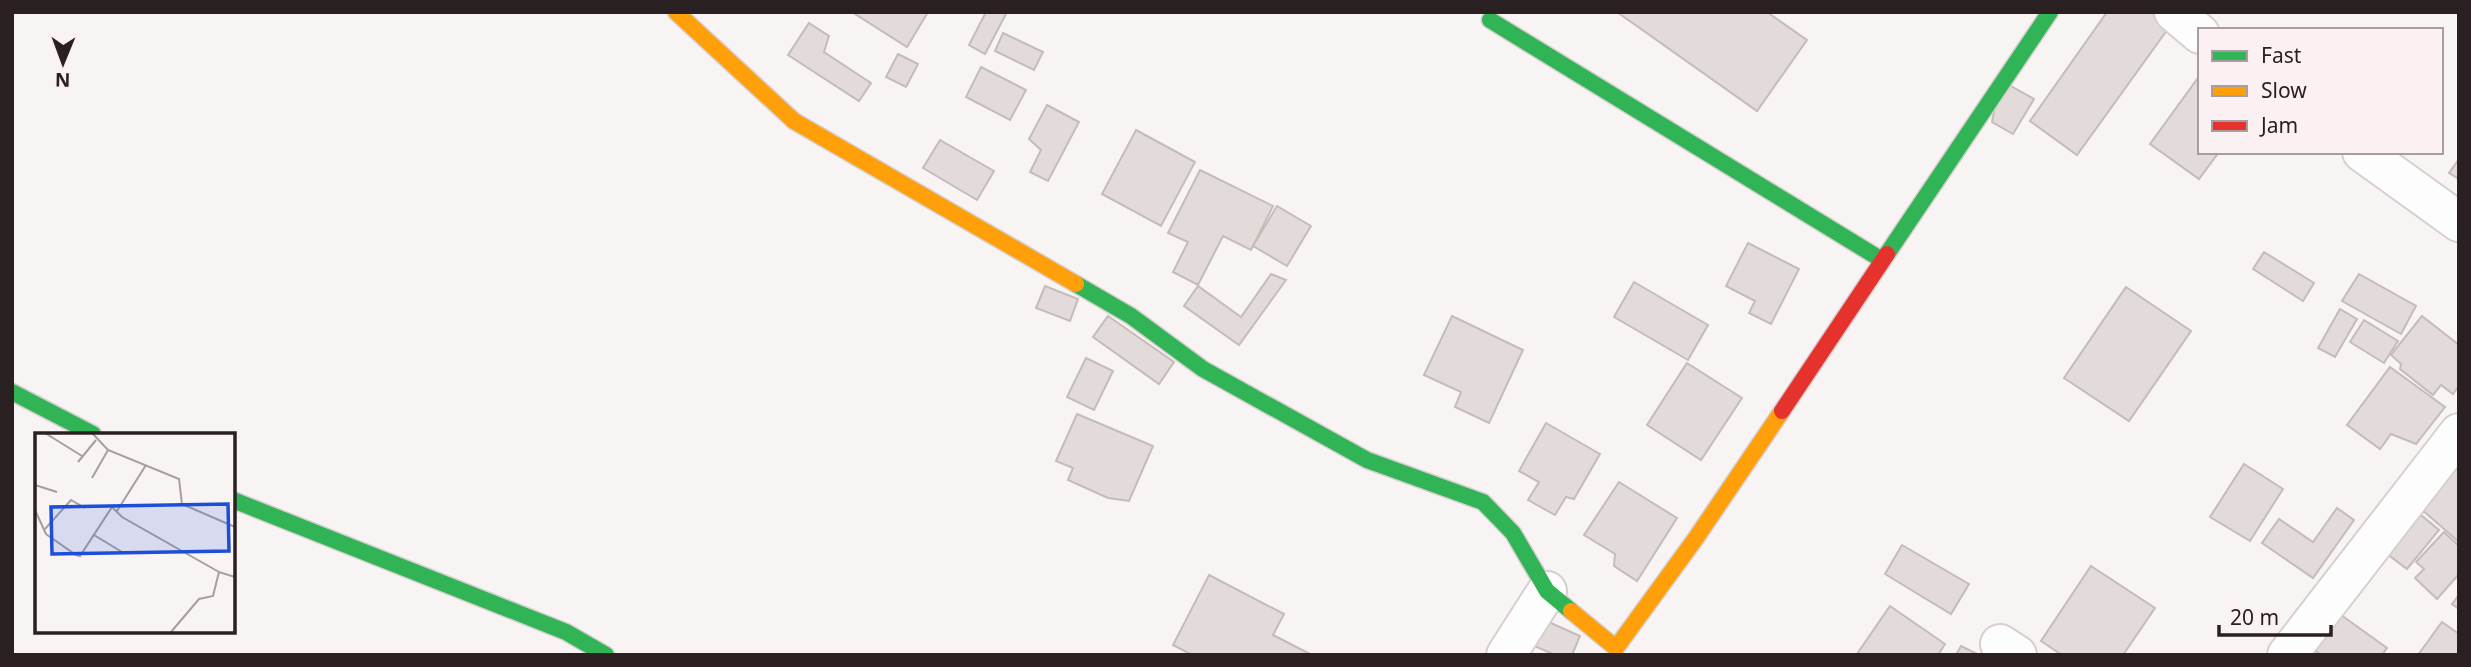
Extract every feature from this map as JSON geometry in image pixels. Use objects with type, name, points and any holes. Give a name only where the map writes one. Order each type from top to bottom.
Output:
[{"type":"street","points":[[676,12],[794,121],[1132,316],[1203,369],[1355,454],[1483,502],[1513,533],[1547,591],[1616,648],[1696,538],[2050,12]]},
{"type":"street","points":[[2174,12],[2198,32]]},
{"type":"street","points":[[1490,20],[1881,260]]},
{"type":"street","points":[[2365,154],[2459,222]]},
{"type":"street","points":[[12,391],[91,433]]},
{"type":"street","points":[[2287,655],[2459,433]]},
{"type":"street","points":[[234,500],[566,632],[606,655]]},
{"type":"street","points":[[1506,655],[1547,591]]},
{"type":"building","points":[[852,12],[928,12],[907,47]]},
{"type":"building","points":[[986,12],[1007,12],[985,54],[969,45]]},
{"type":"building","points":[[1617,12],[1767,12],[1807,40],[1757,111]]},
{"type":"building","points":[[2107,12],[2151,12],[2170,26],[2077,155],[2030,121]]},
{"type":"building","points":[[809,23],[829,36],[824,52],[871,83],[859,101],[788,55]]},
{"type":"building","points":[[1003,33],[1043,52],[1034,70],[995,51]]},
{"type":"building","points":[[898,54],[918,64],[906,87],[886,77]]},
{"type":"building","points":[[981,67],[1026,90],[1010,120],[966,97]]},
{"type":"building","points":[[2198,78],[2198,154],[2218,154],[2199,179],[2150,144]]},
{"type":"building","points":[[2000,80],[2034,99],[2013,134],[1992,122]]},
{"type":"building","points":[[1047,105],[1079,122],[1048,181],[1030,172],[1041,150],[1029,139]]},
{"type":"building","points":[[1136,130],[1195,162],[1161,226],[1102,194]]},
{"type":"building","points":[[940,140],[994,171],[977,200],[923,168]]},
{"type":"building","points":[[2459,159],[2459,179],[2449,173]]},
{"type":"building","points":[[1200,170],[1273,206],[1251,250],[1223,236],[1198,285],[1173,272],[1188,242],[1168,233]]},
{"type":"building","points":[[1277,206],[1311,226],[1287,266],[1253,246]]},
{"type":"building","points":[[1748,243],[1799,269],[1771,324],[1749,313],[1755,301],[1726,286]]},
{"type":"building","points":[[2264,252],[2314,283],[2303,301],[2253,269]]},
{"type":"building","points":[[1271,274],[1286,280],[1239,345],[1184,306],[1198,286],[1241,317]]},
{"type":"building","points":[[2359,274],[2416,306],[2401,334],[2342,301]]},
{"type":"building","points":[[1634,282],[1708,325],[1688,360],[1614,317]]},
{"type":"building","points":[[1045,286],[1078,299],[1070,321],[1036,308]]},
{"type":"building","points":[[2126,287],[2191,331],[2129,421],[2064,378]]},
{"type":"building","points":[[2340,309],[2357,319],[2335,357],[2318,348]]},
{"type":"building","points":[[1108,316],[1174,362],[1159,384],[1093,337]]},
{"type":"building","points":[[1452,316],[1523,350],[1489,423],[1455,407],[1461,392],[1424,375]]},
{"type":"building","points":[[2422,316],[2459,345],[2459,386],[2453,394],[2441,385],[2433,395],[2400,369],[2401,364],[2391,355]]},
{"type":"building","points":[[2364,320],[2398,341],[2384,363],[2350,342]]},
{"type":"building","points":[[1086,358],[1113,371],[1094,410],[1067,397]]},
{"type":"building","points":[[1687,363],[1742,398],[1701,460],[1647,425]]},
{"type":"building","points":[[2390,367],[2445,407],[2416,444],[2391,434],[2380,449],[2347,425]]},
{"type":"building","points":[[1077,414],[1153,446],[1129,501],[1108,498],[1068,480],[1073,468],[1056,461]]},
{"type":"building","points":[[1546,423],[1600,454],[1574,499],[1566,497],[1555,515],[1528,500],[1539,482],[1519,471]]},
{"type":"building","points":[[2450,459],[2459,467],[2459,542],[2412,501]]},
{"type":"building","points":[[2244,464],[2283,489],[2250,541],[2210,517]]},
{"type":"building","points":[[1619,482],[1677,518],[1637,581],[1614,566],[1615,554],[1584,535]]},
{"type":"building","points":[[2337,508],[2354,520],[2313,578],[2262,543],[2279,519],[2313,542]]},
{"type":"building","points":[[2415,510],[2439,530],[2407,569],[2382,550]]},
{"type":"building","points":[[2444,532],[2459,546],[2459,574],[2437,599],[2415,578],[2424,569],[2416,562]]},
{"type":"building","points":[[1902,545],[1969,584],[1951,614],[1885,574]]},
{"type":"building","points":[[2091,566],[2155,608],[2123,655],[2062,655],[2041,641]]},
{"type":"building","points":[[1209,575],[1284,614],[1273,635],[1312,655],[1192,655],[1173,645]]},
{"type":"building","points":[[2459,595],[2459,609],[2452,604]]},
{"type":"building","points":[[1890,606],[1945,644],[1938,655],[1857,654]]},
{"type":"building","points":[[2330,607],[2387,648],[2382,655],[2321,655],[2304,642]]},
{"type":"building","points":[[1542,619],[1580,636],[1572,655],[1555,655],[1532,645]]},
{"type":"building","points":[[2442,622],[2459,634],[2459,655],[2418,655]]},
{"type":"building","points":[[1961,646],[1979,655],[1956,655]]},
{"type":"traffic: fast","points":[[1887,254],[2050,12]]},
{"type":"traffic: fast","points":[[1490,20],[1882,260]]},
{"type":"traffic: fast","points":[[1076,284],[1131,316],[1203,369],[1367,460],[1483,502],[1513,533],[1547,591],[1571,611]]},
{"type":"traffic: fast","points":[[12,392],[91,433]]},
{"type":"traffic: fast","points":[[234,500],[566,632],[606,655]]},
{"type":"traffic: slow","points":[[676,12],[794,121],[1076,284]]},
{"type":"traffic: slow","points":[[1571,611],[1616,648],[1696,538],[1782,411]]},
{"type":"traffic: jam","points":[[1782,411],[1887,254]]}]
